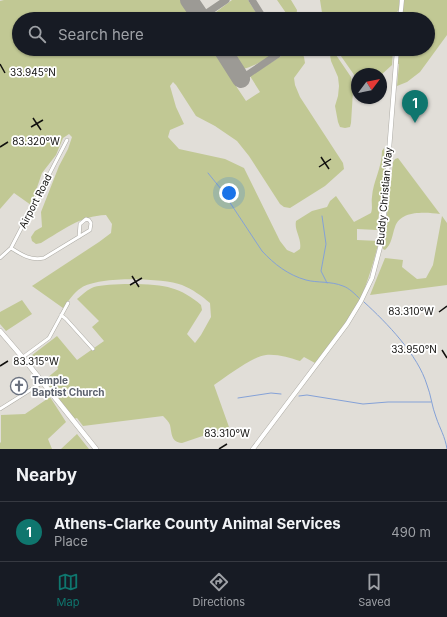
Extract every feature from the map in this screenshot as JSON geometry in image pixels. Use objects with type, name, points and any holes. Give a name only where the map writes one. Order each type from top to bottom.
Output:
[{"type":"main road","points":[[0,331],[23,357],[96,449]]},
{"type":"street","points":[[401,12],[402,0]]},
{"type":"street","name":"Buddy Christian Way","points":[[253,449],[347,324],[361,302],[372,278],[382,240],[396,56]]},
{"type":"street","name":"Airport Road","points":[[0,258],[11,248],[67,140]]},
{"type":"street","points":[[11,248],[24,256],[36,260],[44,258],[90,230],[91,223],[89,220],[86,219],[80,224],[78,237]]},
{"type":"street","points":[[23,357],[49,338],[68,303]]},
{"type":"street","points":[[61,315],[93,349]]},
{"type":"street","points":[[0,409],[43,382]]},
{"type":"green space","points":[[181,0],[189,12],[12,12],[12,56],[219,56],[238,85],[236,86],[246,101],[260,92],[250,76],[281,56],[304,56],[305,63],[294,78],[295,85],[300,97],[343,163],[344,169],[325,186],[290,208],[284,207],[280,204],[249,156],[237,141],[215,126],[196,116],[176,85],[173,82],[170,86],[176,107],[184,124],[170,130],[168,137],[179,149],[225,159],[244,168],[280,241],[287,250],[294,253],[300,249],[296,221],[312,211],[327,207],[330,201],[336,196],[354,222],[371,213],[374,185],[384,148],[385,163],[377,230],[357,229],[357,240],[379,241],[364,290],[351,317],[315,363],[304,357],[300,361],[279,356],[261,356],[232,372],[214,385],[229,427],[182,443],[174,439],[170,424],[163,416],[83,426],[77,418],[74,419],[47,382],[47,378],[58,369],[56,362],[51,359],[34,364],[31,361],[31,356],[57,336],[77,360],[104,341],[92,327],[99,321],[77,299],[94,287],[121,284],[144,284],[164,286],[187,295],[201,305],[202,310],[187,334],[195,343],[211,317],[210,303],[197,293],[182,285],[160,281],[131,279],[102,281],[90,284],[76,292],[63,308],[32,286],[111,233],[112,224],[106,215],[97,216],[72,224],[41,243],[36,244],[32,241],[31,237],[35,231],[42,227],[41,212],[59,166],[68,149],[72,137],[69,134],[63,138],[56,155],[42,173],[31,205],[14,193],[0,209],[0,1]]},
{"type":"green space","points":[[232,0],[248,0],[256,12],[216,12]]},
{"type":"green space","points":[[277,0],[291,0],[297,10],[297,12],[285,12]]},
{"type":"green space","points":[[320,0],[399,0],[399,10],[397,12],[322,12]]},
{"type":"green space","points":[[404,0],[447,0],[447,35],[435,51],[435,12],[403,12]]},
{"type":"green space","points":[[234,56],[270,56],[252,66],[243,69]]},
{"type":"green space","points":[[330,56],[337,56],[351,77],[351,123],[350,127],[345,128],[340,127],[335,106],[338,96],[338,77]]},
{"type":"green space","points":[[341,56],[393,56],[392,65],[387,70],[387,68],[351,68],[351,70]]},
{"type":"green space","points":[[398,56],[432,56],[420,72],[407,82],[397,86],[399,64],[397,64]]},
{"type":"green space","points":[[398,158],[440,214],[414,213],[402,218],[398,221],[390,242],[385,250],[383,249],[393,162]]},
{"type":"green space","points":[[442,216],[447,223],[447,285],[370,295],[385,258],[403,260],[402,267],[417,279],[426,278],[433,265]]},
{"type":"green space","points":[[22,300],[32,314],[6,331],[0,324],[0,312]]},
{"type":"green space","points":[[50,397],[66,422],[48,439],[52,449],[0,449],[1,415],[25,414]]},
{"type":"green space","points":[[77,434],[89,449],[61,449]]},
{"type":"waterway","points":[[208,173],[221,189],[262,251],[276,265],[299,278],[315,282],[334,283],[343,286],[360,299]]},
{"type":"waterway","points":[[322,216],[326,244],[321,271],[327,283]]},
{"type":"waterway","points":[[364,302],[401,340],[417,362],[423,374],[447,449]]},
{"type":"waterway","points":[[238,398],[271,393],[281,394]]},
{"type":"waterway","points":[[299,396],[307,395],[363,404],[388,402],[431,402]]},
{"type":"taxiway","points":[[208,12],[226,0]]},
{"type":"taxiway","points":[[252,0],[260,12]]},
{"type":"taxiway","points":[[241,79],[275,56]]},
{"type":"runway","points":[[189,0],[197,12]]},
{"type":"runway","points":[[226,56],[241,79]]},
{"type":"place","name":"Athens-Clarke County Animal Services","points":[[415,123]]},
{"type":"place","name":"Temple Baptist Church","points":[[19,386]]}]
